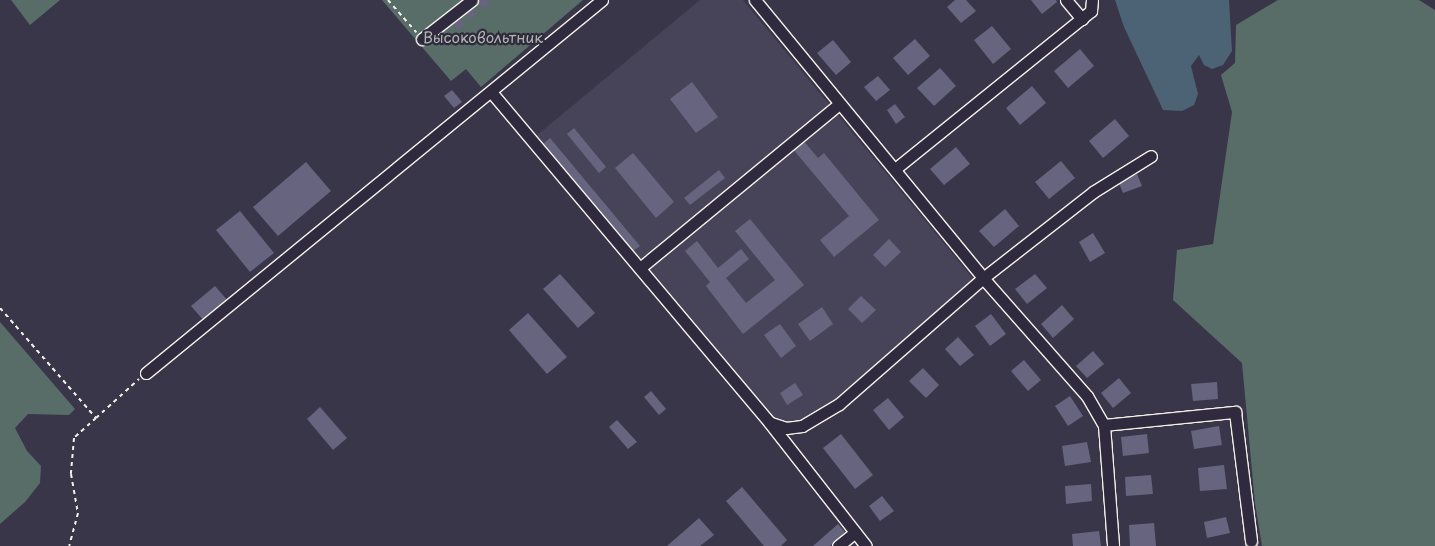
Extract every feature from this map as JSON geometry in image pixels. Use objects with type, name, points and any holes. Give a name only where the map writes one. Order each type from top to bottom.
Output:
[{"type":"street","points":[[422,39],[472,0]]},
{"type":"street","points":[[146,374],[492,93],[602,0]]},
{"type":"street","points":[[755,0],[838,104],[895,169],[983,278],[1087,396],[1104,425],[1113,546]]},
{"type":"street","points":[[1066,0],[1082,19]]},
{"type":"street","points":[[895,169],[1082,19],[1091,11],[1092,0]]},
{"type":"street","points":[[492,93],[769,422],[866,546]]},
{"type":"street","points":[[640,268],[838,104]]},
{"type":"street","points":[[769,422],[786,428],[802,426],[839,404],[983,278],[1093,192],[1151,156]]},
{"type":"street","points":[[1104,425],[1235,412],[1251,542]]},
{"type":"street","points":[[838,546],[855,532]]},
{"type":"path","points":[[388,0],[422,39]]},
{"type":"path","points":[[0,308],[96,418]]},
{"type":"path","points":[[69,546],[78,514],[71,474],[74,438],[146,374]]},
{"type":"shaded area","points":[[700,0],[743,0],[975,281],[830,403],[794,423],[771,416],[536,136]]},
{"type":"green space","points":[[11,0],[60,0],[30,25]]},
{"type":"green space","name":"Высоковольтник","points":[[382,0],[583,0],[481,87],[466,69],[451,81]]},
{"type":"green space","points":[[1278,0],[1419,0],[1435,10],[1435,546],[1262,546],[1255,503],[1242,363],[1173,300],[1177,250],[1213,244],[1232,112],[1221,75],[1235,63],[1236,25]]},
{"type":"green space","points":[[0,322],[75,409],[69,415],[28,414],[15,428],[27,451],[41,466],[40,483],[25,502],[0,524]]},
{"type":"water","points":[[1115,0],[1229,0],[1232,51],[1223,65],[1212,69],[1204,65],[1199,55],[1191,66],[1198,94],[1194,105],[1182,111],[1163,110],[1124,27]]},
{"type":"building","points":[[487,0],[490,4],[483,9],[477,2]]},
{"type":"building","points":[[955,0],[966,0],[976,11],[961,23],[947,7]]},
{"type":"building","points":[[1031,0],[1056,0],[1057,2],[1042,14]]},
{"type":"building","points":[[472,8],[477,14],[470,19],[465,13]]},
{"type":"building","points":[[459,17],[465,25],[458,31],[452,23]]},
{"type":"building","points":[[992,26],[1011,49],[993,64],[974,40]]},
{"type":"building","points":[[915,39],[930,56],[908,75],[893,58]]},
{"type":"building","points":[[833,40],[851,62],[836,75],[817,53]]},
{"type":"building","points":[[1080,49],[1094,66],[1068,88],[1054,71]]},
{"type":"building","points":[[940,68],[956,86],[934,106],[917,88]]},
{"type":"building","points":[[878,76],[890,90],[876,101],[864,87]]},
{"type":"building","points":[[692,82],[718,117],[696,133],[670,99]]},
{"type":"building","points":[[1032,86],[1046,103],[1020,125],[1006,108]]},
{"type":"building","points":[[452,90],[462,102],[454,108],[444,96]]},
{"type":"building","points":[[895,104],[905,117],[896,124],[887,110]]},
{"type":"building","points":[[1115,119],[1129,136],[1103,158],[1089,141]]},
{"type":"building","points":[[574,128],[606,167],[599,173],[567,134]]},
{"type":"building","points":[[550,138],[640,246],[633,251],[543,144]]},
{"type":"building","points":[[802,139],[818,158],[824,153],[879,220],[834,257],[820,240],[849,216],[792,148]]},
{"type":"building","points":[[956,147],[970,164],[944,185],[930,169]]},
{"type":"building","points":[[633,153],[674,202],[656,218],[615,168]]},
{"type":"building","points":[[1061,161],[1075,178],[1049,199],[1035,182]]},
{"type":"building","points":[[306,162],[331,191],[278,236],[253,207]]},
{"type":"building","points":[[719,170],[725,178],[690,205],[684,198]]},
{"type":"building","points":[[1137,174],[1142,186],[1123,193],[1118,181]]},
{"type":"building","points":[[1005,209],[1019,226],[994,247],[979,231]]},
{"type":"building","points":[[240,211],[274,253],[250,272],[216,230]]},
{"type":"building","points":[[750,219],[804,285],[743,334],[706,286],[710,282],[685,251],[697,241],[718,268],[741,249],[749,259],[726,278],[746,303],[775,280],[735,231]]},
{"type":"building","points":[[1093,233],[1105,253],[1090,262],[1079,242]]},
{"type":"building","points":[[889,239],[901,252],[885,267],[873,255]]},
{"type":"building","points":[[560,274],[595,313],[578,328],[543,289]]},
{"type":"building","points":[[1035,274],[1047,288],[1027,304],[1015,289]]},
{"type":"building","points":[[215,286],[228,301],[204,321],[191,306]]},
{"type":"building","points":[[861,296],[876,310],[862,323],[848,309]]},
{"type":"building","points":[[1062,305],[1074,319],[1053,338],[1041,324]]},
{"type":"building","points":[[822,307],[833,324],[810,341],[798,324]]},
{"type":"building","points":[[528,313],[567,357],[547,374],[509,330]]},
{"type":"building","points":[[991,314],[1006,334],[990,346],[975,326]]},
{"type":"building","points":[[780,324],[796,346],[781,358],[764,335]]},
{"type":"building","points":[[958,337],[974,355],[960,366],[945,349]]},
{"type":"building","points":[[1093,351],[1104,364],[1087,378],[1076,366]]},
{"type":"building","points":[[1024,360],[1041,380],[1028,391],[1011,371]]},
{"type":"building","points":[[923,368],[939,385],[926,398],[909,381]]},
{"type":"building","points":[[1119,378],[1131,393],[1113,408],[1101,393]]},
{"type":"building","points":[[1217,382],[1218,399],[1193,401],[1191,384]]},
{"type":"building","points":[[795,383],[803,395],[787,405],[780,393]]},
{"type":"building","points":[[651,391],[666,409],[659,415],[644,397]]},
{"type":"building","points":[[1070,396],[1083,416],[1068,426],[1055,406]]},
{"type":"building","points":[[888,398],[904,417],[889,430],[873,410]]},
{"type":"building","points":[[320,407],[347,438],[333,450],[307,419]]},
{"type":"building","points":[[617,420],[637,442],[628,449],[609,427]]},
{"type":"building","points":[[1219,426],[1222,445],[1194,449],[1191,431]]},
{"type":"building","points":[[841,434],[873,475],[855,489],[823,448]]},
{"type":"building","points":[[1147,434],[1149,453],[1123,456],[1121,437]]},
{"type":"building","points":[[1087,442],[1091,462],[1065,466],[1062,446]]},
{"type":"building","points":[[1224,465],[1227,489],[1200,491],[1198,468]]},
{"type":"building","points":[[1151,475],[1153,494],[1126,496],[1125,477]]},
{"type":"building","points":[[1091,484],[1092,501],[1066,504],[1065,486]]},
{"type":"building","points":[[742,487],[787,540],[781,546],[764,546],[726,501]]},
{"type":"building","points":[[882,496],[894,511],[880,521],[869,506]]},
{"type":"building","points":[[1226,517],[1230,533],[1207,538],[1204,522]]},
{"type":"building","points":[[699,518],[714,535],[700,546],[667,546]]},
{"type":"building","points":[[1154,523],[1156,546],[1130,546],[1129,525]]},
{"type":"building","points":[[838,524],[845,532],[830,546],[813,546]]},
{"type":"building","points":[[1099,531],[1101,546],[1073,546],[1072,534]]}]
